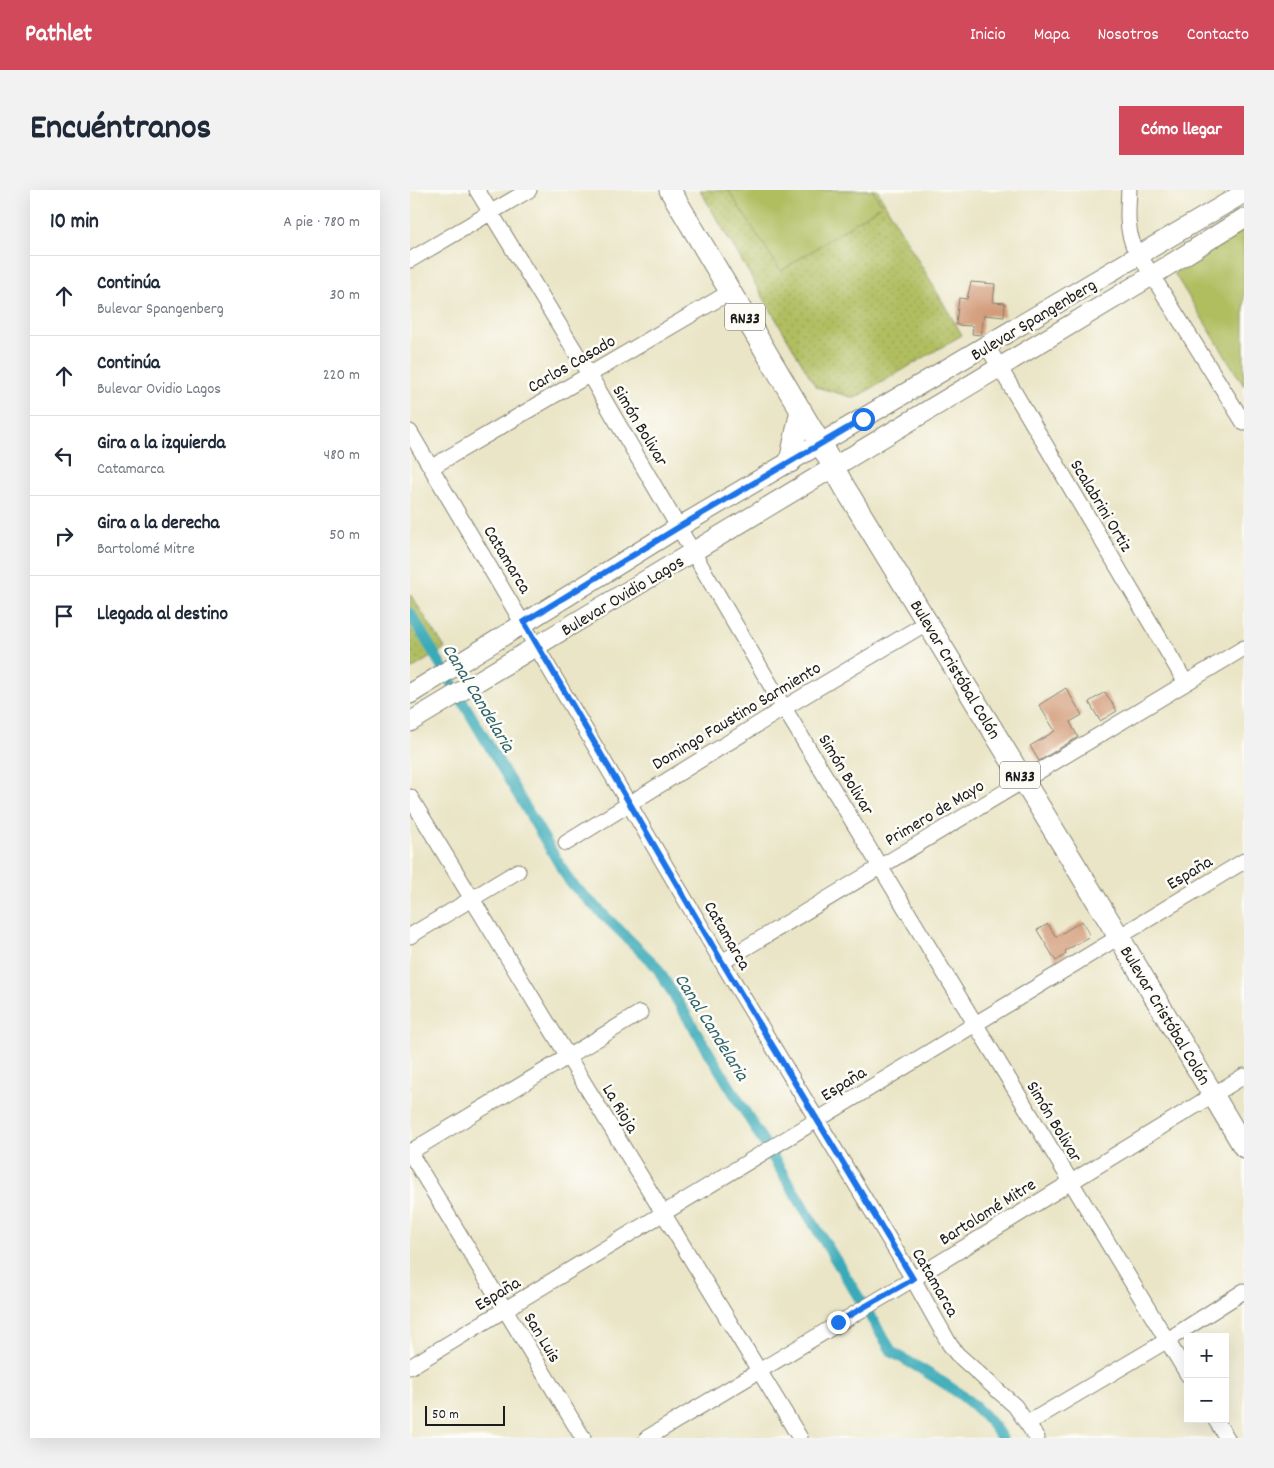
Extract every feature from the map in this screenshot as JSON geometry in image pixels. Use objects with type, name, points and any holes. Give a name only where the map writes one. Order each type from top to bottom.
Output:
[{"type":"highway","name":"Bulevar Cristóbal Colón","points":[[670,190],[800,410],[1119,936],[1244,1147]]},
{"type":"highway","points":[[790,462],[800,410]]},
{"type":"main road","name":"Bulevar Spangenberg","points":[[820,443],[1244,193]]},
{"type":"main road","name":"Bulevar Spangenberg","points":[[834,466],[1153,275],[1244,218]]},
{"type":"main road","name":"Bulevar Ovidio Lagos","points":[[410,694],[679,527],[820,443]]},
{"type":"main road","name":"Bulevar Ovidio Lagos","points":[[410,722],[834,466]]},
{"type":"street","name":"Simón Bolivar","points":[[477,190],[589,374],[784,708],[1184,1369]]},
{"type":"street","points":[[410,260],[529,190]]},
{"type":"street","points":[[1129,190],[1126,211],[1128,229],[1133,245],[1244,423]]},
{"type":"street","name":"Carlos Casado","points":[[432,467],[730,292]]},
{"type":"street","name":"Scalabrini Ortiz","points":[[987,346],[1186,683]]},
{"type":"street","name":"Catamarca","points":[[410,432],[524,622],[722,962],[957,1354],[1015,1406],[1037,1438]]},
{"type":"street","name":"Domingo Faustino Sarmiento","points":[[566,843],[784,708],[928,622]]},
{"type":"street","name":"Primero de Mayo","points":[[722,962],[1244,648]]},
{"type":"street","name":"La Rioja","points":[[410,797],[800,1438]]},
{"type":"street","name":"España","points":[[410,1368],[1244,861]]},
{"type":"street","points":[[410,936],[518,871]]},
{"type":"street","points":[[410,1153],[640,1013]]},
{"type":"street","name":"Bartolomé Mitre","points":[[647,1438],[838,1322],[913,1279],[1244,1076]]},
{"type":"street","name":"San Luis","points":[[410,1153],[583,1438]]},
{"type":"street","points":[[1028,1423],[1166,1341],[1244,1291]]},
{"type":"street","points":[[1217,1423],[1226,1438]]},
{"type":"green space","points":[[700,190],[877,190],[962,335],[855,398],[816,387]]},
{"type":"green space","points":[[728,190],[872,190],[882,205],[781,271]]},
{"type":"green space","points":[[1244,229],[1244,386],[1174,273]]},
{"type":"green space","points":[[410,594],[445,648],[410,670]]},
{"type":"building","points":[[971,282],[995,284],[993,302],[1005,303],[1004,317],[984,315],[981,335],[972,334],[973,326],[956,325],[959,298],[967,299]]},
{"type":"building","points":[[1066,688],[1082,715],[1070,722],[1078,737],[1039,761],[1030,746],[1055,731],[1039,705]]},
{"type":"building","points":[[1105,692],[1117,711],[1100,721],[1089,702]]},
{"type":"building","points":[[1082,921],[1090,936],[1065,951],[1066,954],[1056,961],[1037,930],[1048,924],[1056,937]]},
{"type":"waterway","name":"Canal Candelaria","points":[[410,613],[570,882],[656,966],[892,1352],[966,1399],[980,1411],[1002,1438]]},
{"type":"route","points":[[838,1322],[913,1279],[722,962],[524,622],[679,527],[863,419]]}]
